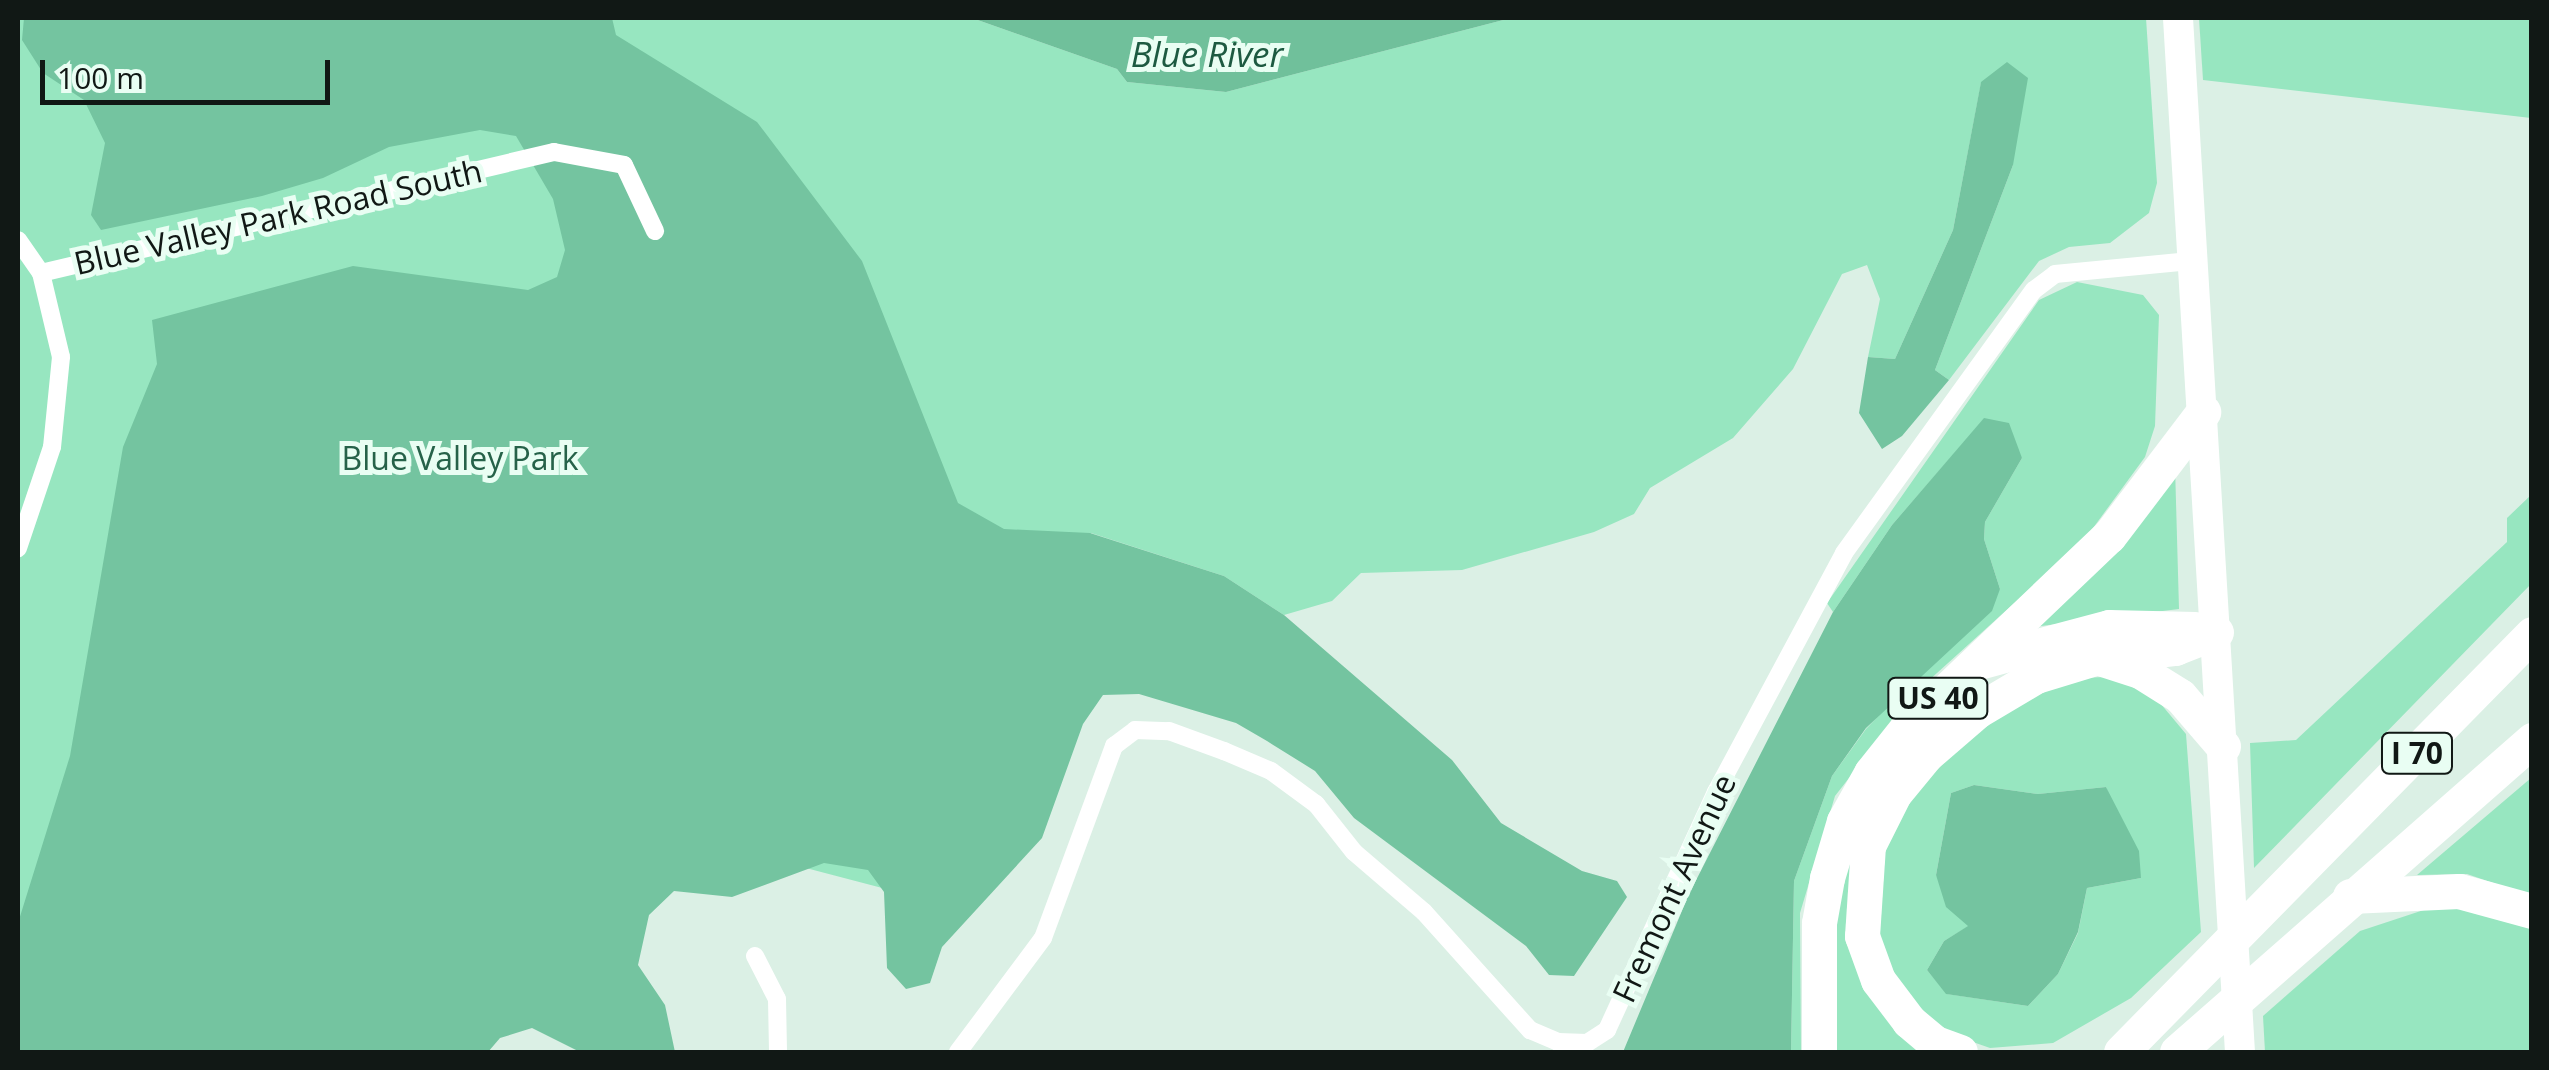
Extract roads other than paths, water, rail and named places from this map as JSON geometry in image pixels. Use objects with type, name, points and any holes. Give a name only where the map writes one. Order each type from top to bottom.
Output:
[{"type":"highway","name":"US 40","points":[[1819,1052],[1819,923],[1844,821],[1906,729],[2109,536],[2204,412]]},
{"type":"highway","points":[[1974,664],[2109,628],[2216,632]]},
{"type":"highway","points":[[1960,1052],[1935,1043],[1909,1021],[1878,980],[1862,936],[1868,846],[1894,794],[1926,755],[1977,712],[2036,676],[2098,657],[2176,648],[2216,632]]},
{"type":"highway","name":"I 70","points":[[2122,1052],[2303,872],[2532,634]]},
{"type":"highway","points":[[2098,657],[2140,671],[2180,696],[2223,746]]},
{"type":"highway","name":"I 70","points":[[2177,1052],[2532,740]]},
{"type":"highway","points":[[2350,896],[2459,891],[2532,911]]},
{"type":"main road","points":[[2178,18],[2240,1052]]},
{"type":"street","name":"Blue Valley Park Road South","points":[[18,240],[41,273],[554,152],[624,165],[655,230]]},
{"type":"street","name":"Fremont Avenue","points":[[958,1052],[1042,938],[1114,746],[1135,730],[1168,731],[1270,770],[1316,804],[1354,852],[1424,912],[1530,1030],[1558,1042],[1586,1043],[1606,1030],[1625,999],[1716,792],[1844,553],[2034,290],[2054,274],[2190,261]]},
{"type":"street","points":[[18,548],[60,405],[60,357],[41,273]]},
{"type":"street","points":[[755,956],[777,998],[778,1052]]},
{"type":"water","name":"Blue River","points":[[972,18],[1511,18],[1226,92],[1127,82],[1117,69]]},
{"type":"park label","name":"Blue Valley Park","points":[[460,458]]}]
